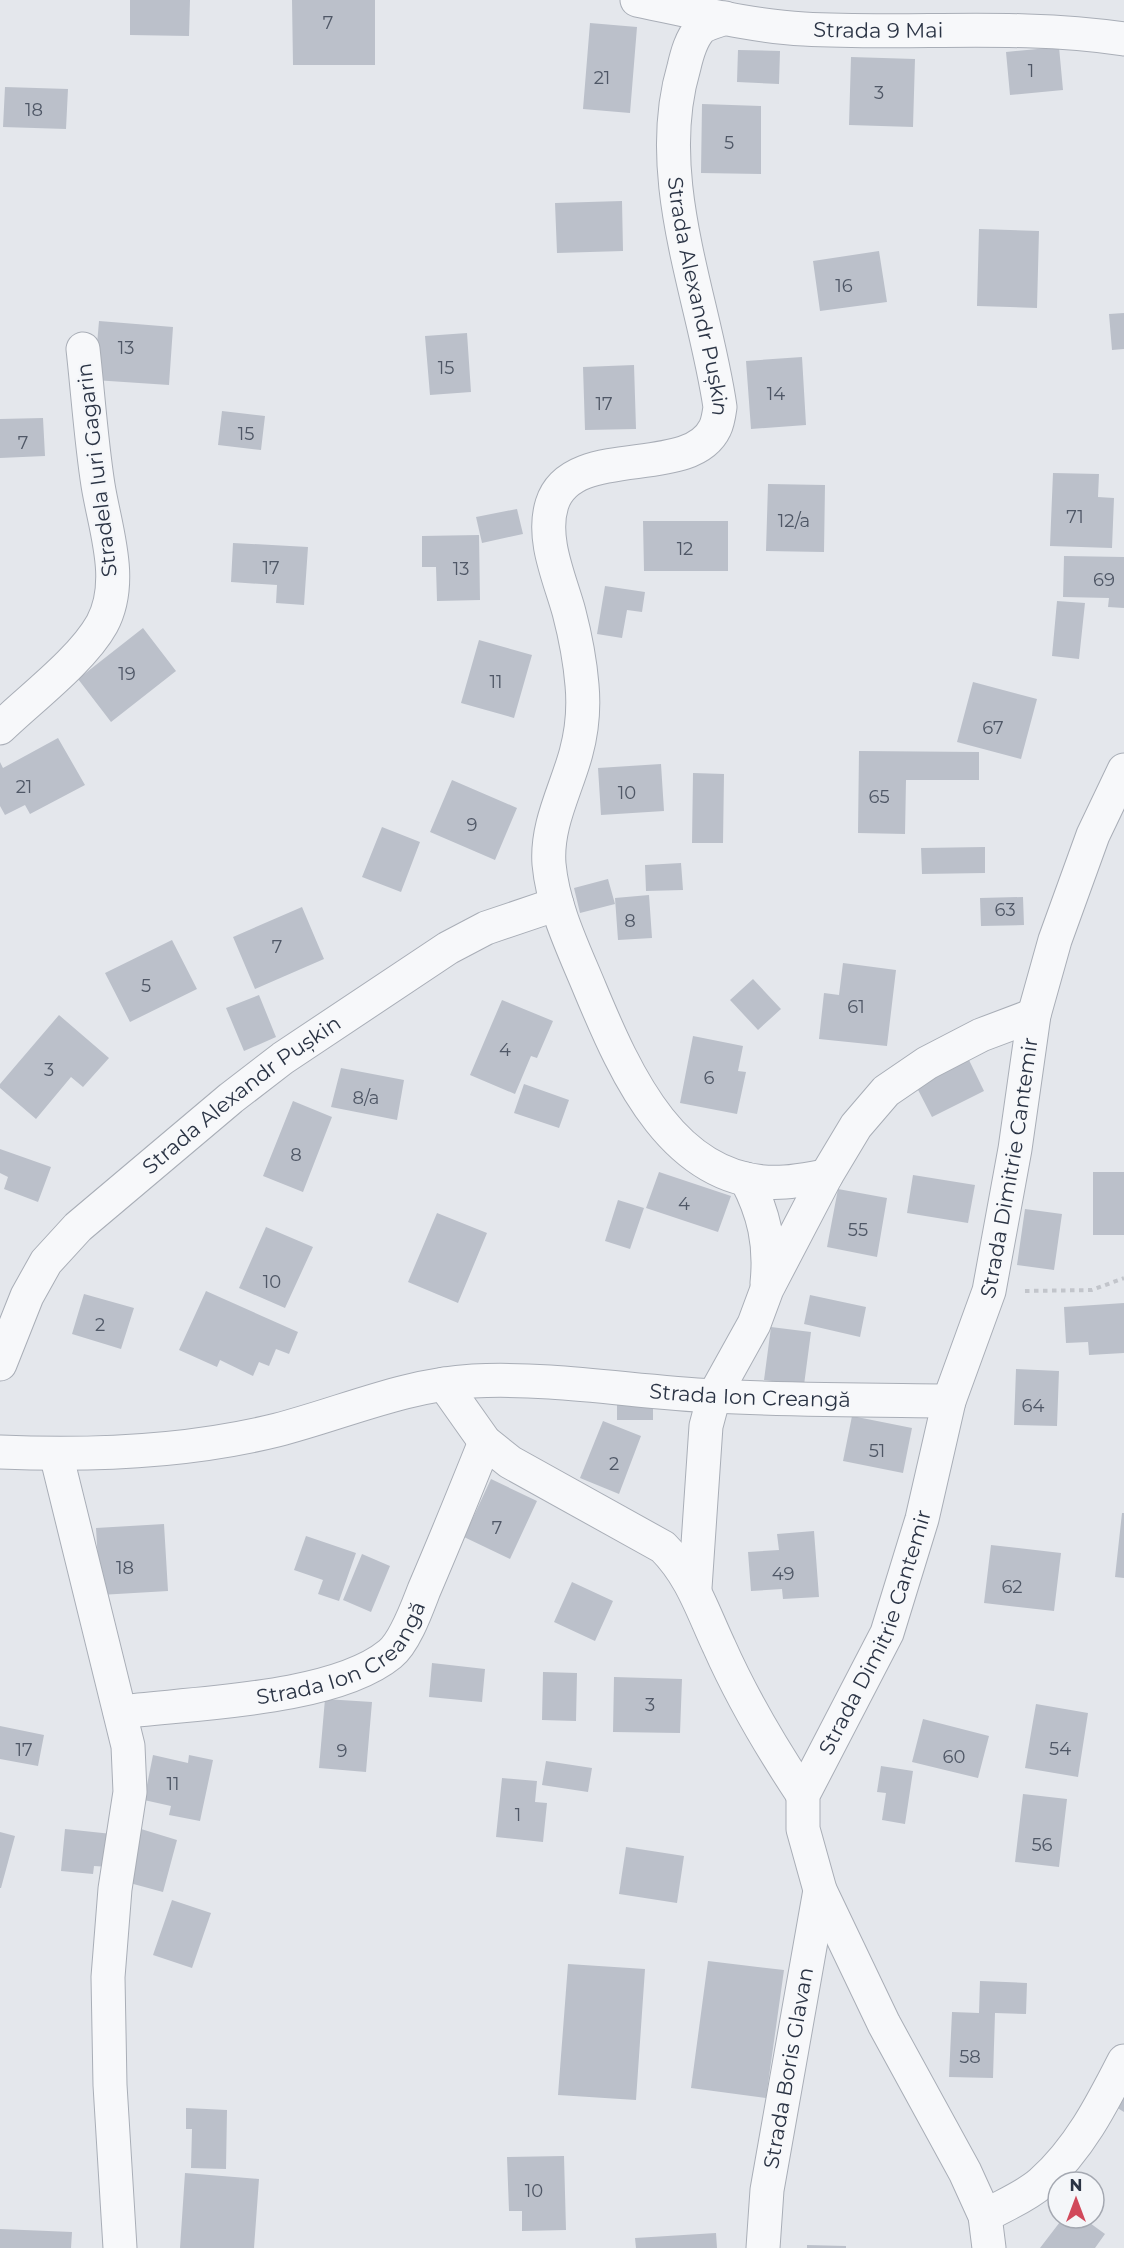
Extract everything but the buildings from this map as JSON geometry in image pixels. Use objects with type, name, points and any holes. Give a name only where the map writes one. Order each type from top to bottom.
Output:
[{"type":"street","name":"Strada 9 Mai","points":[[637,0],[725,18],[802,29],[904,32],[1019,30],[1087,33],[1124,39]]},
{"type":"street","name":"Strada Alexandr Pușkin","points":[[725,18],[701,28],[688,50],[677,90],[674,135],[675,181],[720,407],[715,429],[703,443],[681,454],[635,460],[589,472],[566,482],[552,502],[550,542],[570,616],[582,684],[582,705],[577,751],[551,829],[549,864],[557,904],[607,1029],[646,1105],[664,1126],[704,1162],[746,1179],[783,1183],[826,1176]]},
{"type":"street","name":"Stradela Iuri Gagarin","points":[[0,728],[79,653],[102,623],[111,596],[111,551],[98,485],[82,349]]},
{"type":"street","name":"Strada Dimitrie Cantemir","points":[[988,2248],[984,2216],[965,2172],[878,2014],[820,1890],[803,1829],[803,1795],[886,1633],[922,1519],[949,1401],[989,1291],[1015,1149],[1034,1015],[1054,940],[1092,835],[1124,770]]},
{"type":"street","name":"Strada Alexandr Pușkin","points":[[0,1364],[27,1296],[46,1262],[78,1227],[231,1098],[291,1052],[448,948],[486,928],[557,904]]},
{"type":"street","name":"Strada Dimitrie Cantemir","points":[[695,1588],[706,1426],[714,1396],[754,1324],[767,1289],[826,1176],[856,1126],[886,1090],[927,1063],[981,1035],[1034,1015]]},
{"type":"street","points":[[746,1179],[760,1205],[765,1226],[770,1254],[767,1289]]},
{"type":"street","name":"Strada Ion Creangă","points":[[0,1452],[56,1454],[160,1448],[228,1440],[279,1429],[402,1391],[474,1381],[714,1396],[949,1401]]},
{"type":"street","points":[[444,1384],[485,1442],[510,1462],[663,1547],[679,1563],[695,1588],[719,1647],[770,1746],[803,1795]]},
{"type":"street","name":"Strada Ion Creangă","points":[[120,1712],[329,1685],[365,1669],[392,1653],[411,1622],[485,1442]]},
{"type":"street","points":[[56,1454],[128,1746],[130,1792],[115,1889],[108,1977],[120,2248]]},
{"type":"street","name":"Strada Boris Glavan","points":[[763,2248],[767,2190],[820,1890]]},
{"type":"street","points":[[984,2216],[1039,2185],[1069,2154],[1093,2121],[1124,2061]]},
{"type":"path","points":[[989,1291],[1092,1290],[1124,1278]]}]
